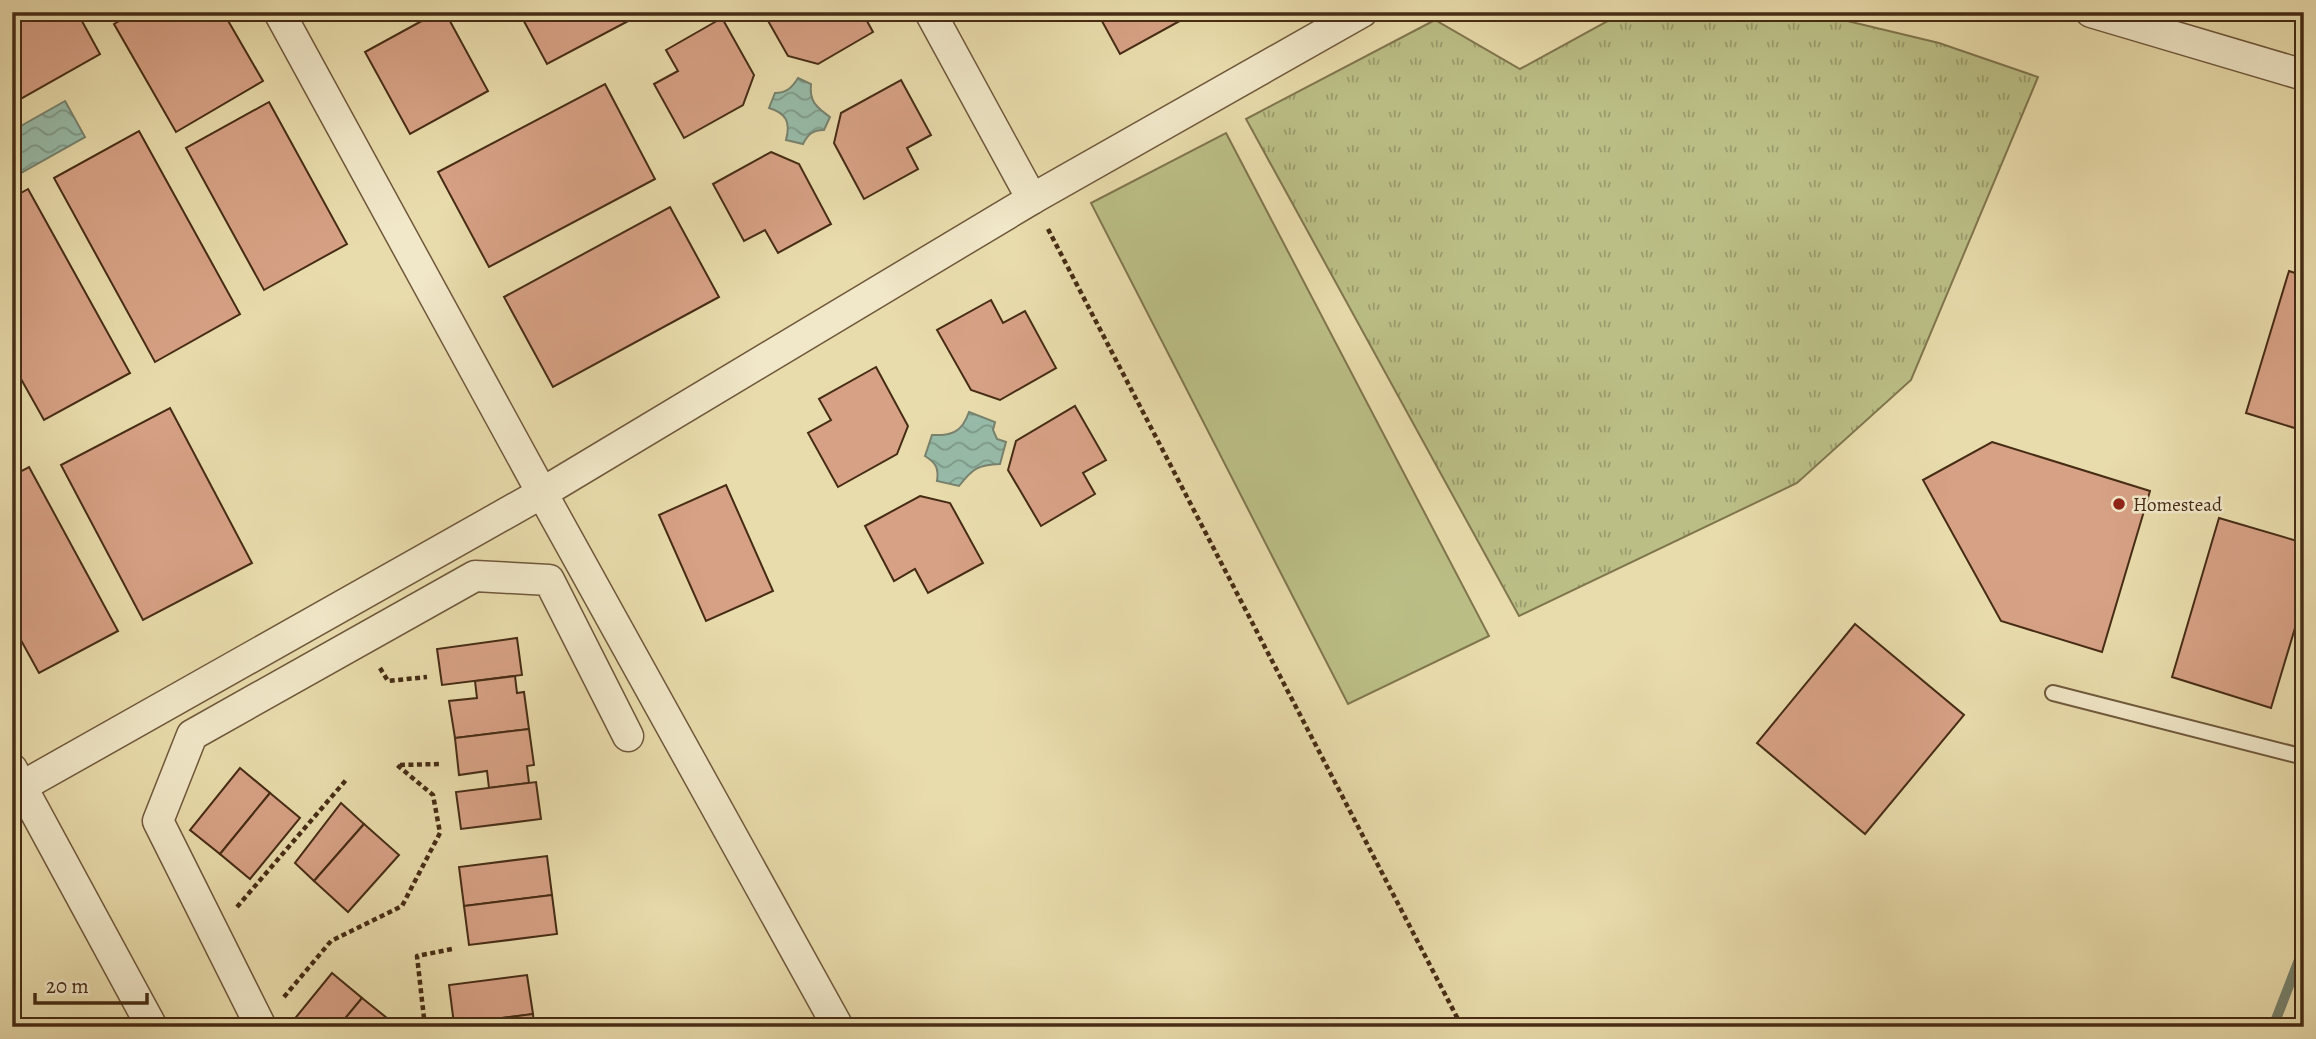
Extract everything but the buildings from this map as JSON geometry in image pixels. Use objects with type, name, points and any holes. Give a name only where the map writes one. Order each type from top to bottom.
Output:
[{"type":"street","points":[[279,12],[838,1027]]},
{"type":"street","points":[[929,12],[1032,199]]},
{"type":"street","points":[[152,1027],[15,782],[542,493],[1032,199],[1362,12]]},
{"type":"street","points":[[2091,12],[2135,18],[2304,75]]},
{"type":"street","points":[[269,1016],[215,934],[158,821],[192,735],[475,576],[549,580],[628,736]]},
{"type":"lane","points":[[2053,693],[2304,757]]},
{"type":"path","points":[[1032,199],[1462,1027]]},
{"type":"path","points":[[362,640],[388,681],[427,677]]},
{"type":"path","points":[[269,1016],[331,941],[402,906],[440,833],[433,796],[397,765],[440,764]]},
{"type":"path","points":[[215,934],[346,780]]},
{"type":"path","points":[[425,1027],[417,956],[452,949]]},
{"type":"green space","points":[[1624,12],[1810,12],[1939,43],[2038,77],[1911,380],[1797,483],[1519,616],[1246,119],[1435,20],[1520,69]]},
{"type":"green space","points":[[1226,133],[1489,636],[1348,704],[1091,203]]},
{"type":"water","points":[[798,78],[811,84],[814,103],[830,117],[824,130],[811,133],[803,144],[786,140],[786,119],[769,108],[775,93],[788,89]]},
{"type":"water","points":[[65,101],[85,137],[12,178],[12,131]]},
{"type":"water","points":[[969,412],[995,422],[993,430],[997,439],[1006,442],[1000,464],[976,469],[959,486],[937,481],[936,466],[925,456],[932,435],[945,435],[955,431],[963,424]]},
{"type":"waterway","points":[[2273,1027],[2304,947]]},
{"type":"place","name":"Homestead","points":[[2119,504]]}]
